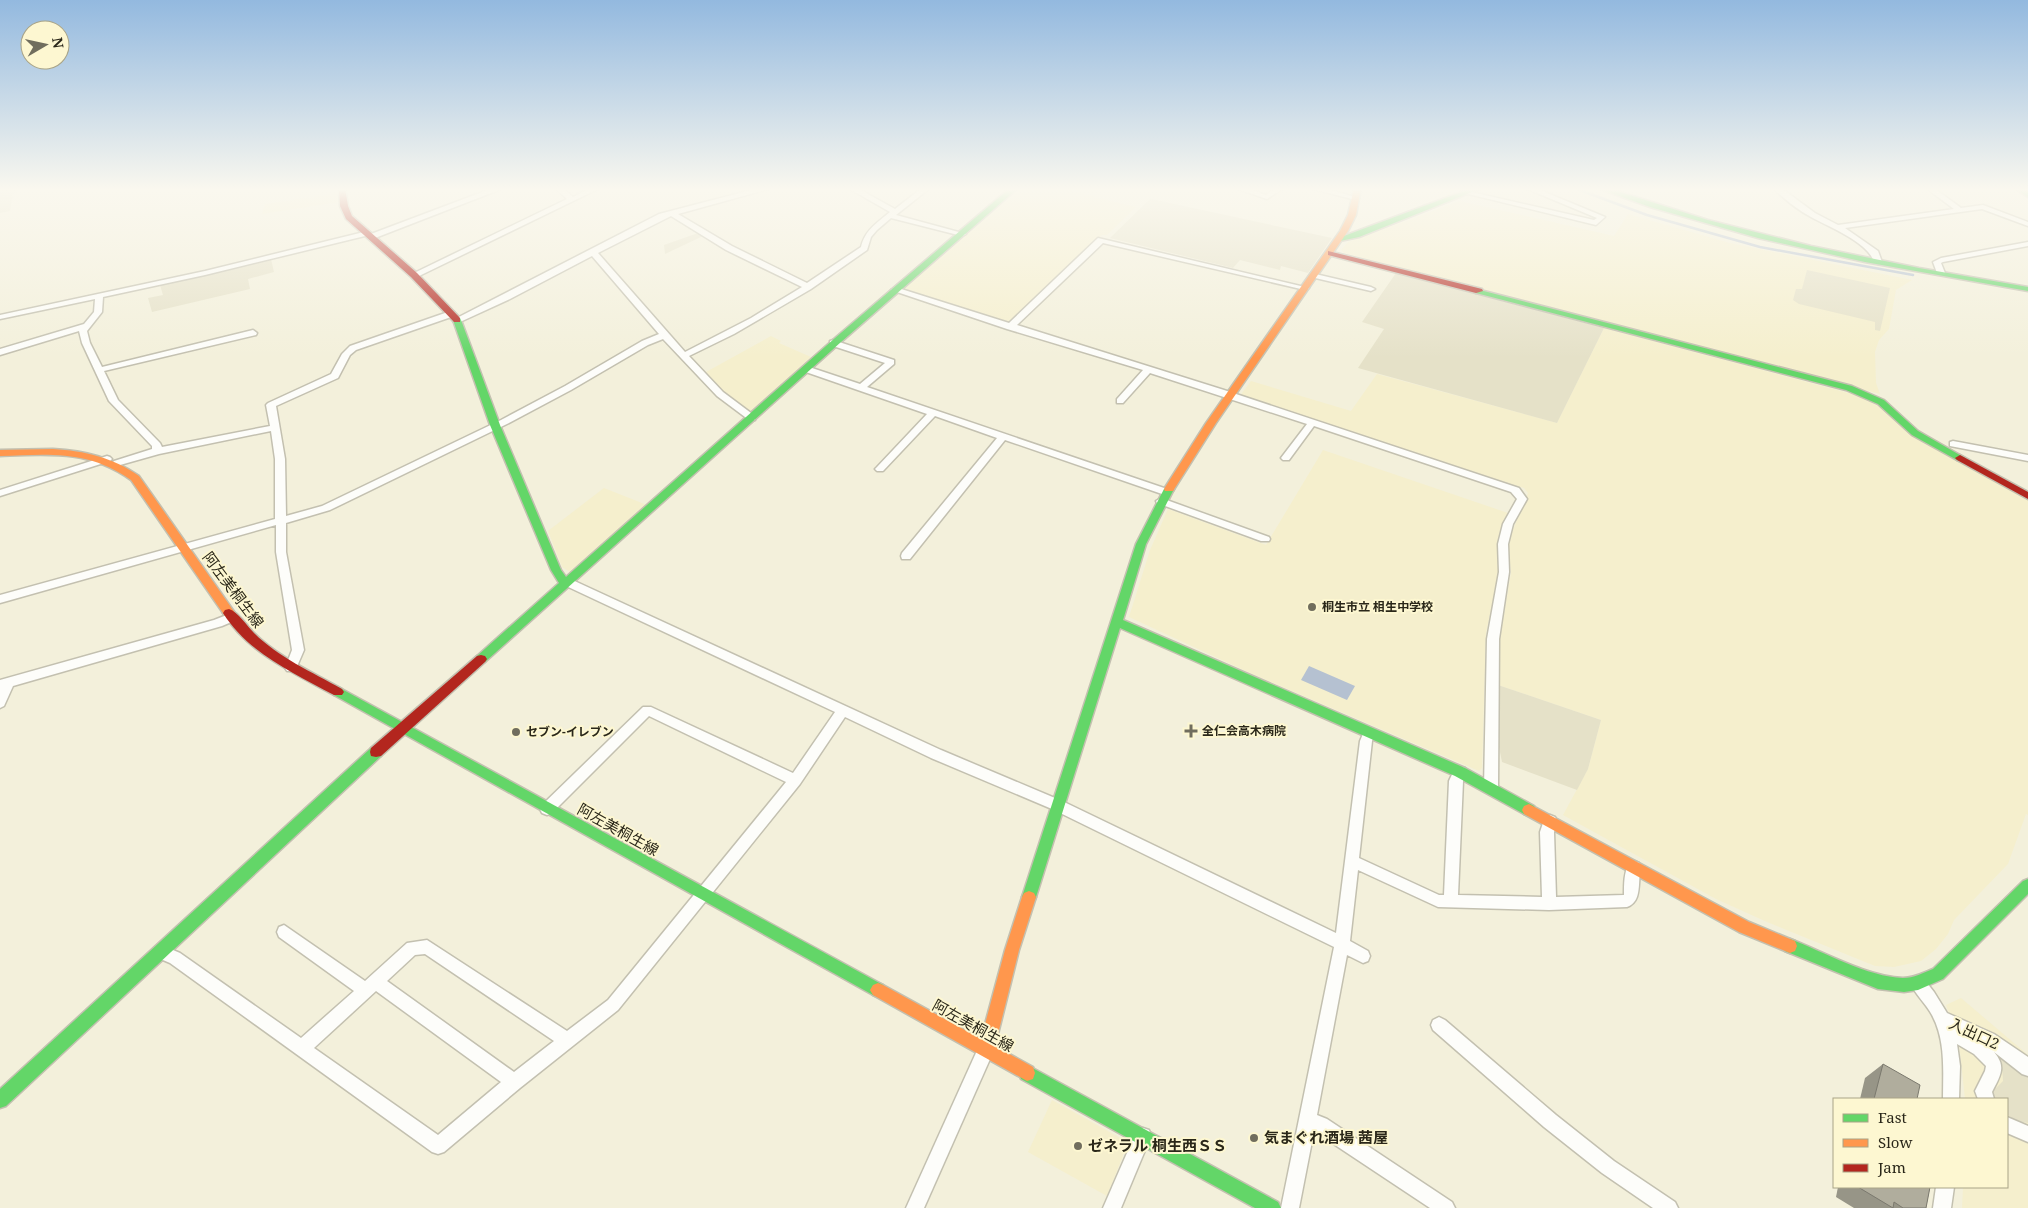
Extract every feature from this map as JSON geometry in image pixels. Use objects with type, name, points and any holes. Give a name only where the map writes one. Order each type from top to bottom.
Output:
[{"type":"street","points":[[0,317],[329,244]]},
{"type":"street","points":[[380,244],[414,275],[454,317],[495,425],[556,570],[562,579],[843,710],[1057,805],[1363,956]]},
{"type":"street","points":[[414,275],[479,244]]},
{"type":"street","points":[[292,668],[298,650],[281,552],[280,459],[271,405],[331,378],[338,373],[346,354],[353,348],[454,317],[508,297],[608,244]]},
{"type":"street","points":[[723,244],[808,288]]},
{"type":"street","points":[[685,355],[760,316],[808,288],[864,248],[865,244]]},
{"type":"street","points":[[0,1100],[161,952],[256,860],[402,728],[895,290],[950,244]]},
{"type":"street","points":[[1010,327],[1096,244]]},
{"type":"street","points":[[1120,244],[1305,288]]},
{"type":"street","points":[[915,1208],[986,1050],[1012,950],[1138,551],[1164,497],[1230,396],[1337,244]]},
{"type":"street","points":[[1792,244],[2028,289]]},
{"type":"street","points":[[1863,244],[1875,253],[1878,262]]},
{"type":"street","points":[[1941,273],[1938,260],[2026,244]]},
{"type":"street","points":[[593,252],[664,335],[720,394],[752,418]]},
{"type":"street","points":[[1331,253],[1849,388],[1880,402],[1915,433],[2028,496]]},
{"type":"street","points":[[1314,275],[1371,289]]},
{"type":"street","points":[[895,290],[1230,396],[1515,490],[1520,494],[1522,499],[1508,524],[1503,544],[1504,572],[1493,639],[1491,788]]},
{"type":"street","points":[[98,296],[98,312],[86,326],[83,335],[114,401],[157,445],[157,451]]},
{"type":"street","points":[[0,352],[86,326]]},
{"type":"street","points":[[99,370],[253,333]]},
{"type":"street","points":[[0,599],[334,504],[568,388],[645,343],[664,335]]},
{"type":"street","points":[[834,344],[891,362],[861,388]]},
{"type":"street","points":[[806,369],[1003,437],[1164,497],[1264,539]]},
{"type":"street","points":[[1120,401],[1148,370]]},
{"type":"street","points":[[880,469],[933,412]]},
{"type":"street","points":[[1286,458],[1312,424]]},
{"type":"street","points":[[0,493],[112,461],[274,428]]},
{"type":"street","points":[[906,556],[1003,437]]},
{"type":"street","points":[[1953,444],[2028,458]]},
{"type":"street","points":[[0,452],[82,455],[112,461]]},
{"type":"street","name":"阿左美桐生線","points":[[112,461],[135,478],[232,617],[258,646],[292,668],[1272,1208]]},
{"type":"street","points":[[0,703],[4,684],[218,624],[232,617]]},
{"type":"street","points":[[1116,622],[1460,772],[1744,927],[1831,965],[1884,983],[1904,985],[1918,983],[1938,974],[2028,885]]},
{"type":"street","points":[[547,808],[647,710],[795,780]]},
{"type":"street","points":[[161,952],[175,958],[438,1146],[514,1082],[613,1005],[795,780],[843,710]]},
{"type":"street","points":[[1290,1208],[1342,944],[1366,741],[1369,732]]},
{"type":"street","points":[[1452,902],[1456,781],[1460,772]]},
{"type":"street","points":[[1549,904],[1547,832],[1550,821]]},
{"type":"street","points":[[1352,860],[1430,898],[1452,902],[1549,904],[1627,902],[1631,897],[1631,878],[1634,867]]},
{"type":"street","points":[[284,932],[370,986],[514,1082]]},
{"type":"street","points":[[302,1048],[412,948],[427,947],[568,1041]]},
{"type":"street","points":[[1918,983],[1946,1026],[1951,1098]]},
{"type":"street","points":[[1439,1025],[1564,1133],[1623,1179],[1669,1208]]},
{"type":"street","name":"入出口2","points":[[1946,1026],[1980,1034],[2004,1047],[2028,1068]]},
{"type":"street","name":"入出口2","points":[[1946,1026],[1980,1048],[1994,1064],[1993,1073],[1983,1091],[1986,1098]]},
{"type":"street","points":[[1307,1120],[1321,1126],[1446,1208]]},
{"type":"street","points":[[2008,1125],[2028,1134]]},
{"type":"street","points":[[1112,1208],[1143,1136]]},
{"type":"street","points":[[1942,1208],[1945,1188]]},
{"type":"shaded area","points":[[666,244],[685,244],[665,254],[664,245]]},
{"type":"shaded area","points":[[956,244],[1092,244],[1011,323],[1005,324],[904,292],[904,289]]},
{"type":"shaded area","points":[[1136,244],[1328,244],[1308,273],[1281,266],[1280,270],[1240,260],[1233,268]]},
{"type":"shaded area","points":[[1346,244],[1737,244],[1912,280],[1896,290],[1889,329],[1879,340],[1875,352],[1876,383],[1880,394],[1344,253],[1341,250]]},
{"type":"shaded area","points":[[271,259],[274,272],[248,279],[250,289],[152,312],[148,298],[163,295],[160,285]]},
{"type":"shaded area","points":[[1807,270],[1890,288],[1880,331],[1875,330],[1875,322],[1799,304],[1793,300],[1796,289],[1802,289]]},
{"type":"shaded area","points":[[1396,273],[1604,328],[1557,423],[1358,368],[1384,329],[1362,322]]},
{"type":"shaded area","points":[[1604,328],[1856,395],[1880,407],[1906,431],[2028,500],[2028,815],[2026,814],[2008,864],[1954,920],[1948,934],[1936,949],[1921,961],[1894,967],[1875,966],[1767,922],[1716,899],[1563,815],[1588,769],[1601,720],[1498,685],[1500,637],[1511,573],[1508,542],[1528,493],[1524,488],[1239,397],[1251,381],[1351,411],[1377,374],[1557,423]]},
{"type":"shaded area","points":[[771,336],[781,341],[779,343],[811,357],[752,412],[749,412],[724,392],[706,372]]},
{"type":"shaded area","name":"桐生市立 相生中学校","points":[[1323,450],[1508,513],[1497,542],[1499,572],[1486,633],[1482,768],[1479,771],[1252,674],[1129,617],[1150,550],[1168,509],[1266,545]]},
{"type":"shaded area","points":[[604,488],[647,505],[572,573],[562,567],[548,531]]},
{"type":"shaded area","points":[[1498,685],[1601,720],[1588,769],[1577,790],[1502,762],[1499,747]]},
{"type":"shaded area","points":[[1961,998],[2028,1055],[2028,1208],[1962,1208],[1963,1188],[2008,1188],[2008,1098],[1965,1098],[1959,1043],[1946,1005]]},
{"type":"shaded area","points":[[1992,1047],[2028,1075],[2028,1123],[2016,1121],[2008,1115],[2008,1098],[1995,1098],[1992,1092],[2003,1081],[2002,1065]]},
{"type":"shaded area","name":"ゼネラル 桐生西ＳＳ","points":[[1052,1100],[1124,1140],[1123,1156],[1107,1196],[1028,1152]]},
{"type":"water","points":[[1309,666],[1355,686],[1347,700],[1301,680]]},
{"type":"building","points":[[1883,1064],[1920,1085],[1917,1098],[1874,1098]]},
{"type":"building","points":[[1860,1188],[1930,1188],[1926,1208],[1903,1208],[1894,1202],[1893,1208]]},
{"type":"waterway","points":[[1751,244],[1913,275]]},
{"type":"traffic: fast","points":[[481,659],[838,340],[949,244]]},
{"type":"traffic: fast","points":[[1795,244],[1865,260],[2028,289]]},
{"type":"traffic: fast","points":[[1479,291],[1849,388],[1881,402],[1915,433],[1960,458]]},
{"type":"traffic: fast","points":[[457,320],[495,425],[556,570],[561,579],[568,582]]},
{"type":"traffic: fast","points":[[1029,897],[1141,544],[1169,489]]},
{"type":"traffic: fast","points":[[1116,622],[1460,772],[1529,810]]},
{"type":"traffic: fast","points":[[338,692],[878,990]]},
{"type":"traffic: fast","points":[[0,1100],[376,752]]},
{"type":"traffic: fast","points":[[1790,946],[1878,982],[1904,985],[1918,983],[1938,974],[2028,885]]},
{"type":"traffic: fast","points":[[1027,1073],[1272,1208]]},
{"type":"traffic: slow","points":[[1169,489],[1211,423],[1335,244]]},
{"type":"traffic: slow","points":[[0,453],[53,452],[88,456],[105,460],[135,478],[229,613]]},
{"type":"traffic: slow","points":[[1529,810],[1744,927],[1790,946]]},
{"type":"traffic: slow","points":[[986,1050],[1012,950],[1029,897]]},
{"type":"traffic: slow","points":[[878,990],[1027,1073]]},
{"type":"traffic: jam","points":[[380,244],[414,275],[457,320]]},
{"type":"traffic: jam","points":[[1331,253],[1479,291]]},
{"type":"traffic: jam","points":[[1960,458],[2028,496]]},
{"type":"traffic: jam","points":[[229,613],[240,627],[265,649],[338,692]]},
{"type":"traffic: jam","points":[[376,752],[481,659]]},
{"type":"place","name":"桐生市立 相生中学校","points":[[1312,607]]},
{"type":"place","name":"全仁会高木病院","points":[[1191,731]]},
{"type":"place","name":"セブン-イレブン","points":[[516,732]]},
{"type":"place","name":"気まぐれ酒場 茜屋","points":[[1254,1138]]},
{"type":"place","name":"ゼネラル 桐生西ＳＳ","points":[[1078,1146]]}]
